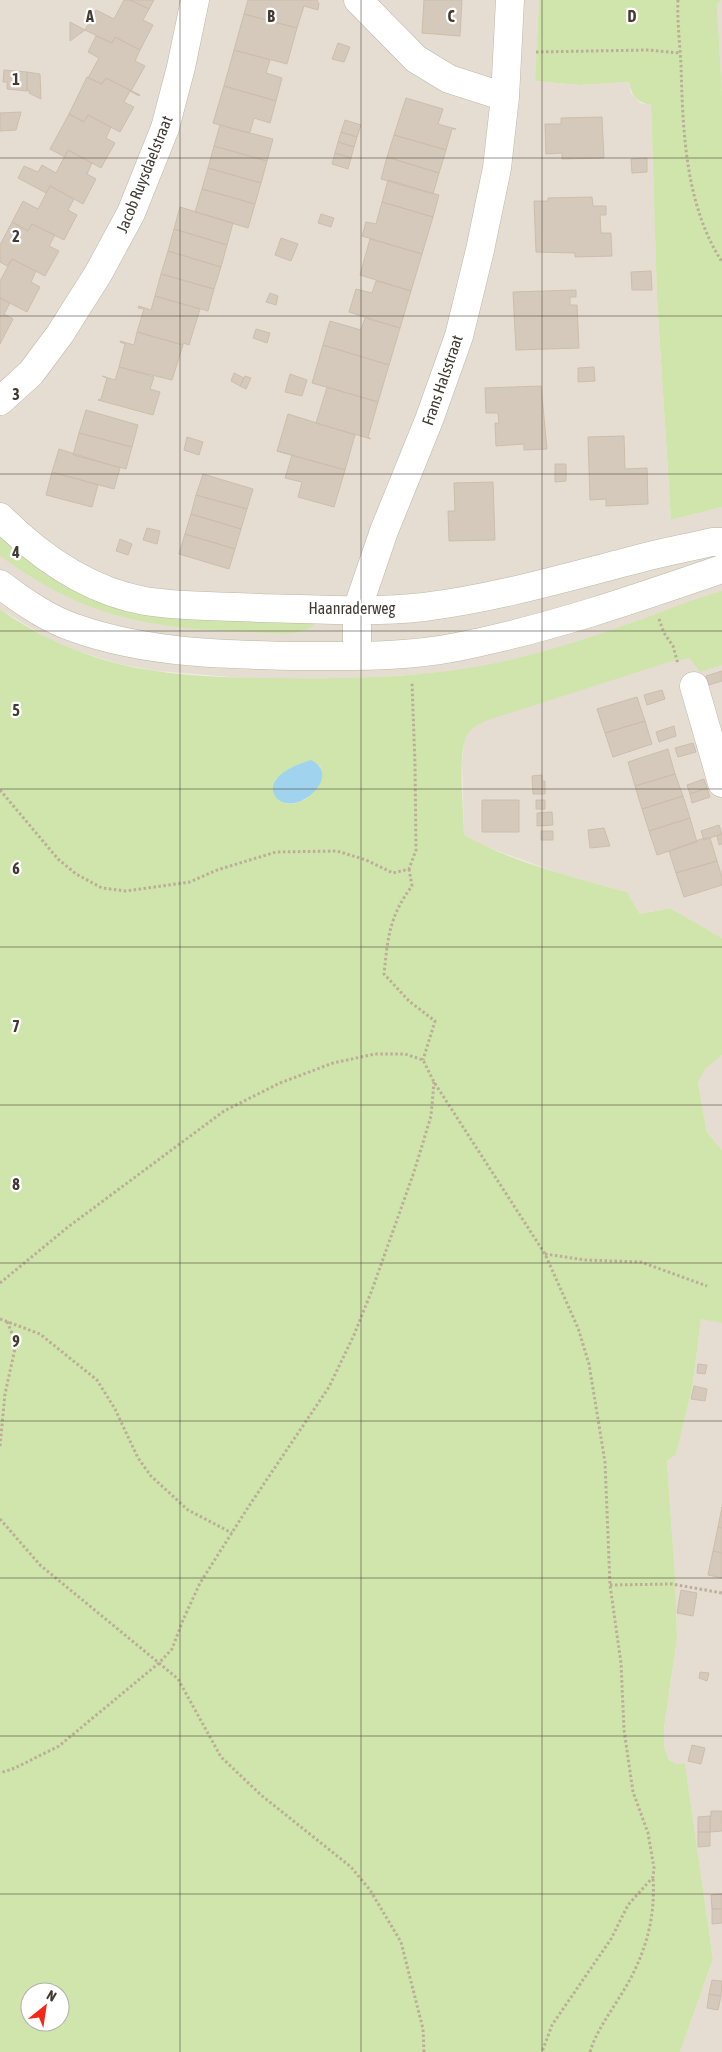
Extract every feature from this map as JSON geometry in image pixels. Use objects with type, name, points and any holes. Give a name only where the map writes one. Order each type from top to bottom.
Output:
[{"type":"street","name":"Jacob Ruysdaelstraat","points":[[0,401],[31,373],[60,334],[98,274],[131,213],[165,128],[181,67],[195,0]]},
{"type":"street","points":[[358,0],[416,59],[449,79],[506,97]]},
{"type":"street","name":"Frans Halsstraat","points":[[357,656],[357,610],[384,531],[429,420],[459,336],[480,250],[497,168],[506,97],[510,0]]},
{"type":"street","name":"Haanraderweg","points":[[0,517],[35,549],[76,576],[144,601],[212,607],[357,610],[423,607],[488,597],[637,559],[712,542],[722,542]]},
{"type":"street","points":[[0,584],[11,593],[73,628],[143,646],[254,655],[357,656],[410,654],[456,647],[496,638],[600,611],[722,569]]},
{"type":"street","points":[[694,686],[722,783]]},
{"type":"path","points":[[678,0],[683,130],[696,203],[706,233],[722,262]]},
{"type":"path","points":[[554,52],[646,50],[680,53]]},
{"type":"path","points":[[661,625],[673,646]]},
{"type":"path","points":[[410,654],[414,718],[416,850],[409,869],[412,886],[399,904],[389,934],[384,974],[409,1001],[435,1021],[423,1060],[434,1082],[546,1254],[578,1328],[589,1364],[605,1462],[610,1585],[621,1663],[624,1730],[633,1792],[648,1833],[654,1868],[654,1898],[651,1928],[645,1948],[621,1996],[596,2034],[590,2052]]},
{"type":"path","points":[[0,790],[58,859],[76,874],[102,888],[126,890],[190,882],[217,870],[276,852],[337,851],[366,860],[393,873],[409,869]]},
{"type":"path","points":[[0,1284],[68,1227],[224,1111],[280,1083],[333,1063],[375,1054],[405,1054],[423,1060]]},
{"type":"path","points":[[0,1774],[59,1746],[159,1663],[172,1649],[200,1583],[329,1387],[354,1335],[414,1172],[431,1116],[434,1082]]},
{"type":"path","points":[[546,1254],[585,1260],[641,1262],[707,1286]]},
{"type":"path","points":[[0,1319],[40,1334],[97,1380],[115,1409],[138,1458],[151,1476],[188,1510],[232,1533]]},
{"type":"path","points":[[0,1446],[5,1394],[16,1344],[7,1321]]},
{"type":"path","points":[[0,1519],[40,1564],[178,1679],[221,1757],[269,1801],[351,1867],[370,1890],[401,1942],[423,2028],[424,2052]]},
{"type":"path","points":[[610,1585],[672,1584],[722,1593]]},
{"type":"path","points":[[542,2052],[552,2025],[611,1939],[628,1905],[653,1877]]},
{"type":"shaded area","points":[[0,0],[539,0],[535,81],[580,85],[629,82],[631,93],[640,103],[651,105],[657,298],[671,520],[722,507],[722,938],[670,908],[640,914],[627,892],[561,874],[481,845],[464,835],[462,762],[464,744],[422,674],[359,678],[284,679],[243,678],[157,671],[120,664],[80,652],[49,639],[0,609]]},
{"type":"shaded area","points":[[722,0],[722,96],[717,4]]},
{"type":"shaded area","points":[[722,1055],[722,1150],[707,1132],[698,1083],[704,1069]]},
{"type":"shaded area","points":[[701,1318],[722,1323],[722,2052],[680,2052],[713,1959],[685,1765],[676,1764],[669,1760],[664,1746],[664,1728],[677,1639],[675,1576],[667,1461],[676,1453],[692,1389]]},
{"type":"green space","points":[[539,0],[722,0],[717,4],[722,96],[722,507],[671,520],[657,298],[651,105],[636,98],[629,82],[580,85],[535,81]]},
{"type":"green space","points":[[0,535],[39,568],[315,624],[294,633],[277,634],[206,630],[158,624],[112,614],[59,593],[0,556]]},
{"type":"green space","points":[[722,591],[722,665],[700,672],[690,658],[669,662],[485,721],[467,735],[462,756],[464,835],[503,854],[523,861],[627,892],[640,914],[670,908],[722,938],[722,1055],[705,1069],[698,1083],[707,1132],[722,1150],[722,1323],[701,1319],[692,1389],[676,1454],[667,1461],[675,1576],[677,1639],[664,1728],[664,1746],[669,1760],[676,1764],[685,1764],[713,1959],[680,2052],[0,2052],[0,609],[42,635],[72,649],[103,660],[138,668],[215,677],[333,678],[452,671],[510,660],[590,637]],"holes":[[[304,762],[320,766],[322,775],[319,784],[314,792],[306,798],[289,804],[281,801],[274,794],[276,779]]]},
{"type":"water","points":[[311,760],[319,766],[322,773],[317,789],[302,800],[294,803],[284,803],[277,799],[273,788],[279,776],[298,764]]},
{"type":"building","points":[[124,0],[130,0],[149,9],[143,20],[153,25],[140,50],[115,37],[112,43],[85,30],[96,10],[114,19]]},
{"type":"building","points":[[130,0],[154,0],[149,9]]},
{"type":"building","points":[[248,0],[317,0],[319,4],[318,10],[304,6],[297,28],[244,14]]},
{"type":"building","points":[[424,0],[462,0],[460,36],[422,33]]},
{"type":"building","points":[[244,14],[297,28],[287,64],[234,50]]},
{"type":"building","points":[[70,22],[85,30],[70,41]]},
{"type":"building","points":[[96,36],[112,43],[115,37],[140,50],[135,61],[145,66],[131,91],[106,78],[102,84],[88,78],[99,58],[88,52]]},
{"type":"building","points":[[338,43],[350,47],[344,62],[332,59]]},
{"type":"building","points":[[234,50],[270,60],[266,73],[282,78],[276,101],[224,86]]},
{"type":"building","points":[[4,70],[27,72],[27,91],[7,89],[7,82],[3,82]]},
{"type":"building","points":[[27,72],[40,74],[41,99],[29,93],[29,90],[27,91]]},
{"type":"building","points":[[87,77],[102,84],[106,78],[140,95],[130,91],[124,102],[134,107],[120,132],[88,115],[84,122],[69,114]]},
{"type":"building","points":[[224,86],[276,101],[270,123],[254,118],[248,133],[213,123]]},
{"type":"building","points":[[406,98],[443,109],[438,124],[456,129],[452,129],[446,150],[394,135]]},
{"type":"building","points":[[21,112],[16,130],[0,131],[0,113]]},
{"type":"building","points":[[69,114],[84,122],[88,115],[111,127],[106,138],[115,143],[101,168],[68,150],[65,157],[50,149]]},
{"type":"building","points":[[602,117],[604,158],[562,159],[562,153],[546,154],[545,124],[561,124],[561,118]]},
{"type":"building","points":[[345,120],[361,125],[357,137],[341,132]]},
{"type":"building","points":[[220,125],[273,139],[267,161],[214,146]]},
{"type":"building","points":[[341,132],[357,137],[354,147],[338,142]]},
{"type":"building","points":[[394,135],[446,150],[439,173],[387,157]]},
{"type":"building","points":[[338,142],[354,147],[351,158],[335,153]]},
{"type":"building","points":[[214,146],[267,161],[261,183],[208,168]]},
{"type":"building","points":[[68,150],[92,163],[87,174],[96,179],[83,204],[50,186],[46,193],[18,178],[24,166],[38,172],[42,165],[56,173]]},
{"type":"building","points":[[335,153],[351,158],[348,169],[332,164]]},
{"type":"building","points":[[387,157],[439,173],[433,194],[381,179]]},
{"type":"building","points":[[647,158],[647,172],[632,173],[631,159]]},
{"type":"building","points":[[208,168],[261,183],[255,204],[202,189]]},
{"type":"building","points":[[388,180],[439,195],[433,217],[382,202]]},
{"type":"building","points":[[50,186],[74,199],[68,210],[77,215],[64,240],[32,224],[28,231],[12,222],[23,201],[38,209]]},
{"type":"building","points":[[202,189],[255,204],[248,228],[195,212]]},
{"type":"building","points":[[592,197],[593,206],[606,206],[606,215],[600,215],[601,233],[611,233],[612,256],[575,257],[575,253],[536,252],[534,201],[548,201],[548,198]]},
{"type":"building","points":[[382,202],[433,217],[422,254],[362,236],[366,222],[376,224]]},
{"type":"building","points":[[180,207],[233,223],[227,245],[174,229]]},
{"type":"building","points":[[321,214],[334,218],[331,227],[318,223]]},
{"type":"building","points":[[12,222],[28,231],[32,224],[55,235],[49,246],[59,251],[45,276],[12,259],[7,266],[0,262],[0,245]]},
{"type":"building","points":[[174,229],[227,245],[221,267],[168,251]]},
{"type":"building","points":[[281,238],[298,244],[291,261],[275,255]]},
{"type":"building","points":[[370,239],[422,254],[411,291],[360,275]]},
{"type":"building","points":[[168,251],[221,267],[214,289],[161,274]]},
{"type":"building","points":[[12,259],[36,271],[31,282],[40,287],[27,312],[0,298],[0,281]]},
{"type":"building","points":[[651,271],[652,290],[632,290],[631,272]]},
{"type":"building","points":[[161,274],[214,289],[208,311],[155,296]]},
{"type":"building","points":[[376,281],[411,291],[400,328],[349,312],[356,289],[372,293]]},
{"type":"building","points":[[576,290],[576,297],[570,297],[570,305],[577,305],[579,348],[516,350],[513,292]]},
{"type":"building","points":[[270,293],[278,296],[276,305],[266,302]]},
{"type":"building","points":[[155,296],[200,309],[189,345],[137,332],[144,309],[138,308],[139,306],[151,310]]},
{"type":"building","points":[[0,298],[10,303],[4,314],[13,319],[0,344]]},
{"type":"building","points":[[365,318],[400,328],[389,365],[323,345],[330,321],[361,330]]},
{"type":"building","points":[[256,329],[270,333],[267,343],[253,338]]},
{"type":"building","points":[[137,332],[183,345],[172,380],[119,367],[125,344],[120,341],[134,345]]},
{"type":"building","points":[[323,345],[389,365],[378,402],[312,383]]},
{"type":"building","points":[[119,367],[154,377],[150,389],[160,392],[153,415],[98,400],[101,399],[107,378],[102,376],[115,380]]},
{"type":"building","points":[[594,367],[595,381],[578,382],[578,368]]},
{"type":"building","points":[[234,373],[244,378],[240,386],[231,381]]},
{"type":"building","points":[[290,374],[307,380],[302,396],[285,392]]},
{"type":"building","points":[[245,376],[251,378],[246,389],[240,386]]},
{"type":"building","points":[[541,386],[547,449],[524,450],[524,444],[496,446],[495,423],[499,423],[498,413],[486,413],[485,388]]},
{"type":"building","points":[[327,387],[378,402],[368,437],[371,439],[316,423]]},
{"type":"building","points":[[86,410],[138,425],[132,447],[79,433]]},
{"type":"building","points":[[288,414],[355,435],[345,470],[277,451]]},
{"type":"building","points":[[79,433],[132,447],[126,469],[73,455]]},
{"type":"building","points":[[624,436],[625,469],[647,468],[648,504],[606,506],[606,499],[590,500],[588,437]]},
{"type":"building","points":[[187,437],[203,442],[199,455],[184,450]]},
{"type":"building","points":[[59,449],[120,468],[114,489],[52,472]]},
{"type":"building","points":[[292,455],[345,470],[334,507],[298,497],[302,482],[285,478]]},
{"type":"building","points":[[555,464],[566,464],[566,481],[555,482]]},
{"type":"building","points":[[52,472],[98,485],[92,507],[46,495]]},
{"type":"building","points":[[203,474],[253,489],[247,509],[196,495]]},
{"type":"building","points":[[493,482],[495,540],[449,541],[448,511],[455,511],[454,483]]},
{"type":"building","points":[[196,495],[247,509],[241,529],[191,514]]},
{"type":"building","points":[[191,514],[241,529],[235,549],[185,534]]},
{"type":"building","points":[[147,528],[160,531],[157,544],[143,540]]},
{"type":"building","points":[[185,534],[235,549],[229,569],[179,554]]},
{"type":"building","points":[[120,539],[132,544],[128,555],[116,551]]},
{"type":"building","points":[[722,671],[722,681],[709,685],[706,676]]},
{"type":"building","points":[[662,690],[665,699],[647,705],[644,695]]},
{"type":"building","points":[[637,697],[645,721],[605,733],[597,709]]},
{"type":"building","points":[[645,721],[652,744],[613,757],[605,733]]},
{"type":"building","points":[[674,726],[676,736],[659,742],[656,732]]},
{"type":"building","points":[[693,743],[696,752],[678,757],[675,748]]},
{"type":"building","points":[[668,749],[675,774],[635,786],[628,762]]},
{"type":"building","points":[[675,774],[683,796],[642,809],[635,786]]},
{"type":"building","points":[[542,775],[542,781],[545,781],[545,794],[533,794],[532,776]]},
{"type":"building","points":[[704,779],[707,788],[690,794],[687,785]]},
{"type":"building","points":[[707,788],[710,797],[692,803],[690,794]]},
{"type":"building","points":[[683,796],[690,818],[649,831],[642,809]]},
{"type":"building","points":[[482,800],[519,800],[519,832],[482,832]]},
{"type":"building","points":[[536,800],[545,800],[545,809],[536,809]]},
{"type":"building","points":[[552,812],[553,825],[537,826],[537,813]]},
{"type":"building","points":[[690,818],[697,842],[657,855],[649,831]]},
{"type":"building","points":[[719,825],[722,834],[704,840],[701,831]]},
{"type":"building","points":[[604,828],[610,846],[590,848],[588,830]]},
{"type":"building","points":[[541,831],[553,831],[553,840],[541,840]]},
{"type":"building","points":[[722,834],[722,844],[719,845],[717,836]]},
{"type":"building","points":[[704,838],[710,838],[717,861],[676,873],[669,851]]},
{"type":"building","points":[[717,861],[722,877],[722,885],[684,897],[676,873]]},
{"type":"building","points":[[698,1364],[707,1365],[705,1374],[697,1373]]},
{"type":"building","points":[[694,1386],[707,1389],[705,1401],[691,1399]]},
{"type":"building","points":[[722,1507],[722,1528],[718,1527]]},
{"type":"building","points":[[718,1527],[722,1528],[722,1553],[713,1551]]},
{"type":"building","points":[[713,1551],[722,1553],[722,1578],[708,1575]]},
{"type":"building","points":[[681,1590],[697,1593],[693,1616],[677,1613]]},
{"type":"building","points":[[700,1672],[709,1673],[707,1681],[699,1678]]},
{"type":"building","points":[[692,1745],[705,1748],[701,1764],[688,1761]]},
{"type":"building","points":[[711,1811],[722,1811],[722,1831],[710,1832]]},
{"type":"building","points":[[710,1816],[710,1832],[698,1832],[698,1817]]},
{"type":"building","points":[[698,1832],[710,1832],[710,1846],[698,1847]]},
{"type":"building","points":[[722,1894],[722,1909],[712,1909],[711,1895]]},
{"type":"building","points":[[712,1909],[722,1909],[722,1923],[712,1924]]},
{"type":"building","points":[[712,1980],[722,1981],[721,1996],[709,1994]]},
{"type":"building","points":[[709,1994],[721,1996],[718,2010],[707,2008]]}]
